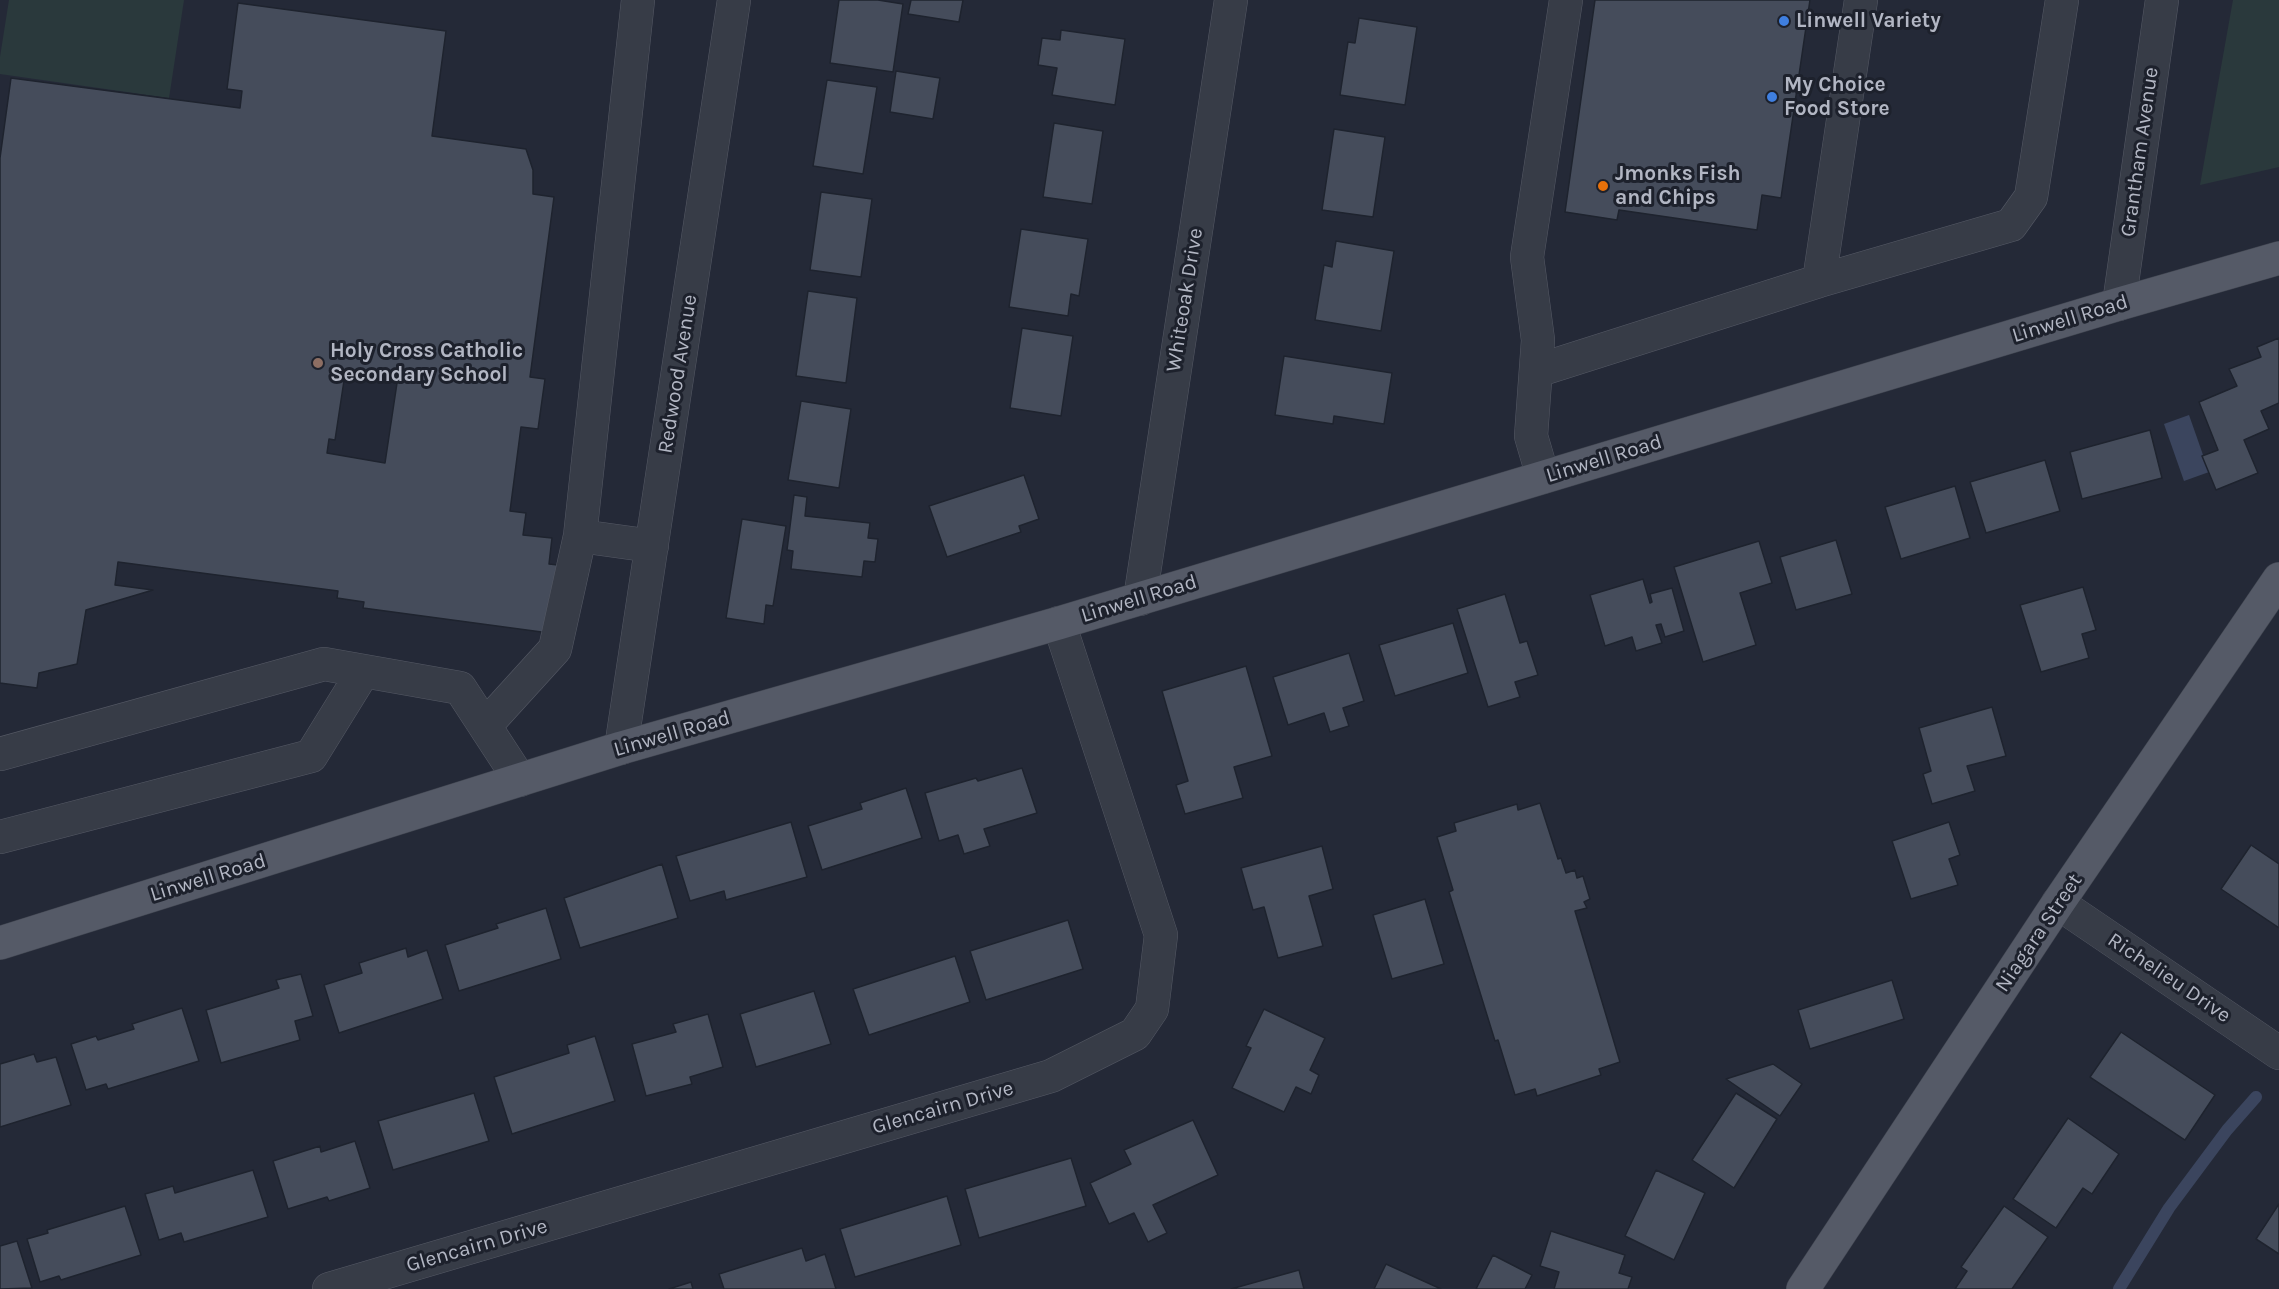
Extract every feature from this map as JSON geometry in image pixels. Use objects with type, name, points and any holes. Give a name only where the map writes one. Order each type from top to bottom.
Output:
[{"type":"main road","name":"Linwell Road","points":[[0,943],[621,748],[1059,623],[2279,258]]},
{"type":"main road","points":[[2230,273],[2279,272]]},
{"type":"main road","name":"Niagara Street","points":[[1803,1289],[2058,903],[2279,579]]},
{"type":"street","points":[[485,726],[555,649],[580,536],[638,0]]},
{"type":"street","name":"Redwood Avenue","points":[[621,748],[734,0]]},
{"type":"street","name":"Whiteoak Drive","points":[[1140,599],[1231,0]]},
{"type":"street","points":[[1543,477],[1531,436],[1538,340],[1527,257],[1566,0]]},
{"type":"street","points":[[1819,281],[1861,0]]},
{"type":"street","points":[[1536,371],[1819,281],[2011,225],[2031,198],[2062,0]]},
{"type":"street","name":"Grantham Avenue","points":[[2119,304],[2162,0]]},
{"type":"street","points":[[580,536],[652,546]]},
{"type":"street","name":"Glencairn Drive","points":[[329,1289],[1051,1076],[1135,1034],[1152,1009],[1161,935],[1059,623]]},
{"type":"street","points":[[0,754],[324,664],[460,688],[520,780]]},
{"type":"street","points":[[0,837],[311,756],[363,672]]},
{"type":"street","name":"Richelieu Drive","points":[[2058,903],[2279,1053]]},
{"type":"shaded area","points":[[9,0],[184,0],[169,98],[0,74],[0,57]]},
{"type":"shaded area","points":[[2233,0],[2279,0],[2279,167],[2200,185]]},
{"type":"water","points":[[2189,415],[2209,472],[2184,481],[2164,424]]},
{"type":"building","points":[[839,0],[878,0],[903,4],[893,72],[830,63]]},
{"type":"building","points":[[911,0],[963,0],[959,22],[908,14]]},
{"type":"building","points":[[1595,0],[1810,0],[1781,198],[1762,195],[1757,230],[1619,210],[1617,220],[1565,212]]},
{"type":"building","points":[[238,3],[446,31],[432,136],[526,149],[533,170],[533,194],[554,197],[530,377],[545,379],[538,429],[521,427],[510,511],[526,513],[523,535],[552,538],[549,564],[558,565],[549,633],[363,608],[364,602],[337,598],[338,591],[118,562],[115,585],[153,590],[86,610],[77,664],[39,673],[37,688],[0,683],[0,158],[11,78],[240,108],[242,91],[227,89]],"holes":[[[345,374],[397,383],[385,463],[327,453],[329,439],[335,440]]]},
{"type":"building","points":[[1359,18],[1417,27],[1405,105],[1340,95],[1348,42],[1355,43]]},
{"type":"building","points":[[1061,30],[1125,39],[1115,105],[1052,95],[1057,68],[1038,65],[1042,38],[1060,40]]},
{"type":"building","points":[[896,71],[940,78],[933,119],[890,112]]},
{"type":"building","points":[[827,80],[877,87],[863,174],[813,166]]},
{"type":"building","points":[[1054,123],[1103,131],[1092,204],[1043,197]]},
{"type":"building","points":[[1334,129],[1385,137],[1373,217],[1322,210]]},
{"type":"building","points":[[821,192],[872,199],[861,277],[810,270]]},
{"type":"building","points":[[1021,229],[1088,239],[1079,296],[1071,294],[1068,316],[1009,307]]},
{"type":"building","points":[[1336,241],[1394,251],[1381,331],[1315,320],[1324,265],[1332,267]]},
{"type":"building","points":[[808,291],[857,298],[846,383],[796,376]]},
{"type":"building","points":[[1022,328],[1073,336],[1061,416],[1010,408]]},
{"type":"building","points":[[2279,338],[2279,403],[2261,411],[2269,429],[2244,440],[2258,473],[2216,490],[2202,456],[2218,450],[2199,402],[2237,386],[2229,369],[2261,357],[2257,347]]},
{"type":"building","points":[[1284,356],[1392,373],[1384,424],[1334,416],[1333,424],[1275,415]]},
{"type":"building","points":[[801,401],[851,409],[839,488],[788,480]]},
{"type":"building","points":[[2150,430],[2162,478],[2082,499],[2070,452]]},
{"type":"building","points":[[2045,460],[2060,511],[1986,533],[1970,482]]},
{"type":"building","points":[[1024,475],[1039,519],[1019,526],[1021,532],[947,557],[929,506]]},
{"type":"building","points":[[1955,486],[1970,538],[1901,559],[1885,507]]},
{"type":"building","points":[[794,495],[807,497],[805,516],[870,523],[868,538],[878,539],[875,562],[864,561],[862,577],[791,569],[793,551],[787,550]]},
{"type":"building","points":[[742,519],[786,526],[773,606],[766,605],[764,624],[726,618]]},
{"type":"building","points":[[1836,540],[1852,594],[1796,610],[1780,557]]},
{"type":"building","points":[[1759,541],[1772,583],[1740,593],[1756,645],[1703,662],[1674,567]]},
{"type":"building","points":[[1643,579],[1650,603],[1652,602],[1650,594],[1672,588],[1684,631],[1665,637],[1661,624],[1656,625],[1662,643],[1636,651],[1632,637],[1605,646],[1590,595]]},
{"type":"building","points":[[2083,587],[2096,630],[2082,634],[2089,658],[2041,672],[2020,605]]},
{"type":"building","points":[[1505,594],[1520,643],[1527,641],[1538,675],[1515,682],[1520,697],[1488,707],[1457,609]]},
{"type":"building","points":[[1453,623],[1468,673],[1395,696],[1379,645]]},
{"type":"building","points":[[1349,653],[1364,701],[1343,708],[1349,726],[1330,732],[1324,713],[1288,725],[1273,677]]},
{"type":"building","points":[[1246,666],[1272,756],[1234,767],[1243,798],[1185,814],[1176,785],[1188,781],[1162,691]]},
{"type":"building","points":[[1992,707],[2006,756],[1967,766],[1975,791],[1932,804],[1923,774],[1931,771],[1919,728]]},
{"type":"building","points":[[1022,768],[1037,813],[984,829],[990,846],[964,854],[958,835],[939,841],[925,793]]},
{"type":"building","points":[[906,788],[922,838],[822,870],[808,826],[862,809],[860,803]]},
{"type":"building","points":[[1540,803],[1558,859],[1561,858],[1566,873],[1575,870],[1577,878],[1583,876],[1590,899],[1584,902],[1587,908],[1575,911],[1620,1062],[1599,1069],[1601,1075],[1537,1096],[1535,1089],[1515,1095],[1498,1040],[1495,1041],[1449,892],[1453,890],[1437,837],[1456,831],[1454,823],[1517,804],[1518,810]]},
{"type":"building","points":[[791,822],[807,877],[726,900],[724,891],[690,901],[676,856]]},
{"type":"building","points":[[1949,822],[1960,855],[1949,859],[1958,885],[1911,899],[1892,841]]},
{"type":"building","points":[[2251,845],[2279,864],[2279,928],[2221,889]]},
{"type":"building","points":[[1322,846],[1333,889],[1309,896],[1323,946],[1278,958],[1264,907],[1253,910],[1241,868]]},
{"type":"building","points":[[662,864],[678,918],[580,948],[564,898]]},
{"type":"building","points":[[1425,899],[1444,964],[1392,979],[1373,915]]},
{"type":"building","points":[[546,908],[561,959],[459,991],[445,945],[498,928],[496,924]]},
{"type":"building","points":[[1068,920],[1083,969],[986,1000],[970,951]]},
{"type":"building","points":[[406,948],[408,957],[427,950],[443,999],[339,1033],[324,985],[362,973],[359,963]]},
{"type":"building","points":[[955,956],[970,1002],[869,1035],[853,989]]},
{"type":"building","points":[[301,974],[313,1016],[295,1021],[300,1040],[221,1063],[206,1010],[279,988],[276,980]]},
{"type":"building","points":[[1892,980],[1904,1019],[1810,1049],[1798,1010]]},
{"type":"building","points":[[814,991],[831,1044],[756,1067],[740,1014]]},
{"type":"building","points":[[182,1008],[199,1061],[108,1089],[106,1084],[86,1090],[71,1044],[96,1036],[98,1040],[134,1029],[132,1024]]},
{"type":"building","points":[[1264,1009],[1325,1038],[1310,1070],[1319,1075],[1311,1094],[1296,1087],[1284,1112],[1232,1088],[1251,1048],[1246,1046]]},
{"type":"building","points":[[708,1014],[723,1067],[690,1077],[692,1084],[646,1096],[632,1044],[676,1032],[673,1024]]},
{"type":"building","points":[[2121,1032],[2215,1095],[2185,1140],[2090,1077]]},
{"type":"building","points":[[595,1036],[615,1101],[512,1134],[494,1077],[569,1053],[567,1045]]},
{"type":"building","points":[[34,1054],[37,1062],[56,1057],[71,1105],[0,1127],[0,1064]]},
{"type":"building","points":[[1773,1064],[1802,1084],[1780,1116],[1726,1079]]},
{"type":"building","points":[[474,1093],[489,1141],[393,1170],[378,1121]]},
{"type":"building","points":[[1736,1093],[1777,1119],[1734,1188],[1692,1160]]},
{"type":"building","points":[[2068,1118],[2119,1154],[2092,1194],[2083,1188],[2056,1228],[2013,1199]]},
{"type":"building","points":[[1193,1120],[1218,1175],[1153,1205],[1167,1233],[1148,1242],[1134,1213],[1109,1224],[1090,1183],[1131,1164],[1124,1150]]},
{"type":"building","points":[[355,1141],[370,1188],[329,1201],[327,1197],[288,1209],[273,1161],[320,1146],[321,1152]]},
{"type":"building","points":[[1071,1158],[1086,1206],[979,1238],[965,1189]]},
{"type":"building","points":[[253,1170],[268,1217],[184,1242],[181,1233],[159,1240],[145,1194],[173,1186],[175,1193]]},
{"type":"building","points":[[1656,1170],[1705,1193],[1674,1260],[1625,1236]]},
{"type":"building","points":[[947,1196],[961,1245],[855,1277],[840,1229]]},
{"type":"building","points":[[2279,1204],[2279,1254],[2256,1239]]},
{"type":"building","points":[[125,1206],[141,1255],[61,1280],[59,1276],[40,1282],[27,1239],[48,1233],[47,1230]]},
{"type":"building","points":[[2004,1206],[2048,1237],[2012,1289],[1955,1289],[1967,1271],[1961,1267]]},
{"type":"building","points":[[1551,1231],[1625,1255],[1619,1273],[1632,1277],[1628,1289],[1554,1289],[1559,1272],[1540,1266]]},
{"type":"building","points":[[17,1241],[32,1288],[0,1289],[0,1246]]},
{"type":"building","points":[[802,1248],[806,1261],[825,1254],[836,1289],[724,1289],[719,1274]]},
{"type":"building","points":[[1493,1255],[1532,1275],[1525,1289],[1476,1289]]},
{"type":"building","points":[[1386,1264],[1441,1289],[1374,1289]]},
{"type":"building","points":[[1299,1270],[1304,1289],[1231,1289]]},
{"type":"building","points":[[691,1282],[693,1289],[669,1289]]},
{"type":"waterway","points":[[2119,1289],[2169,1208],[2227,1130],[2256,1097]]},
{"type":"place","name":"Linwell Variety","points":[[1784,21]]},
{"type":"place","name":"My Choice Food Store","points":[[1772,97]]},
{"type":"place","name":"Jmonks Fish and Chips","points":[[1603,186]]},
{"type":"place","name":"Holy Cross Catholic Secondary School","points":[[318,363]]}]
